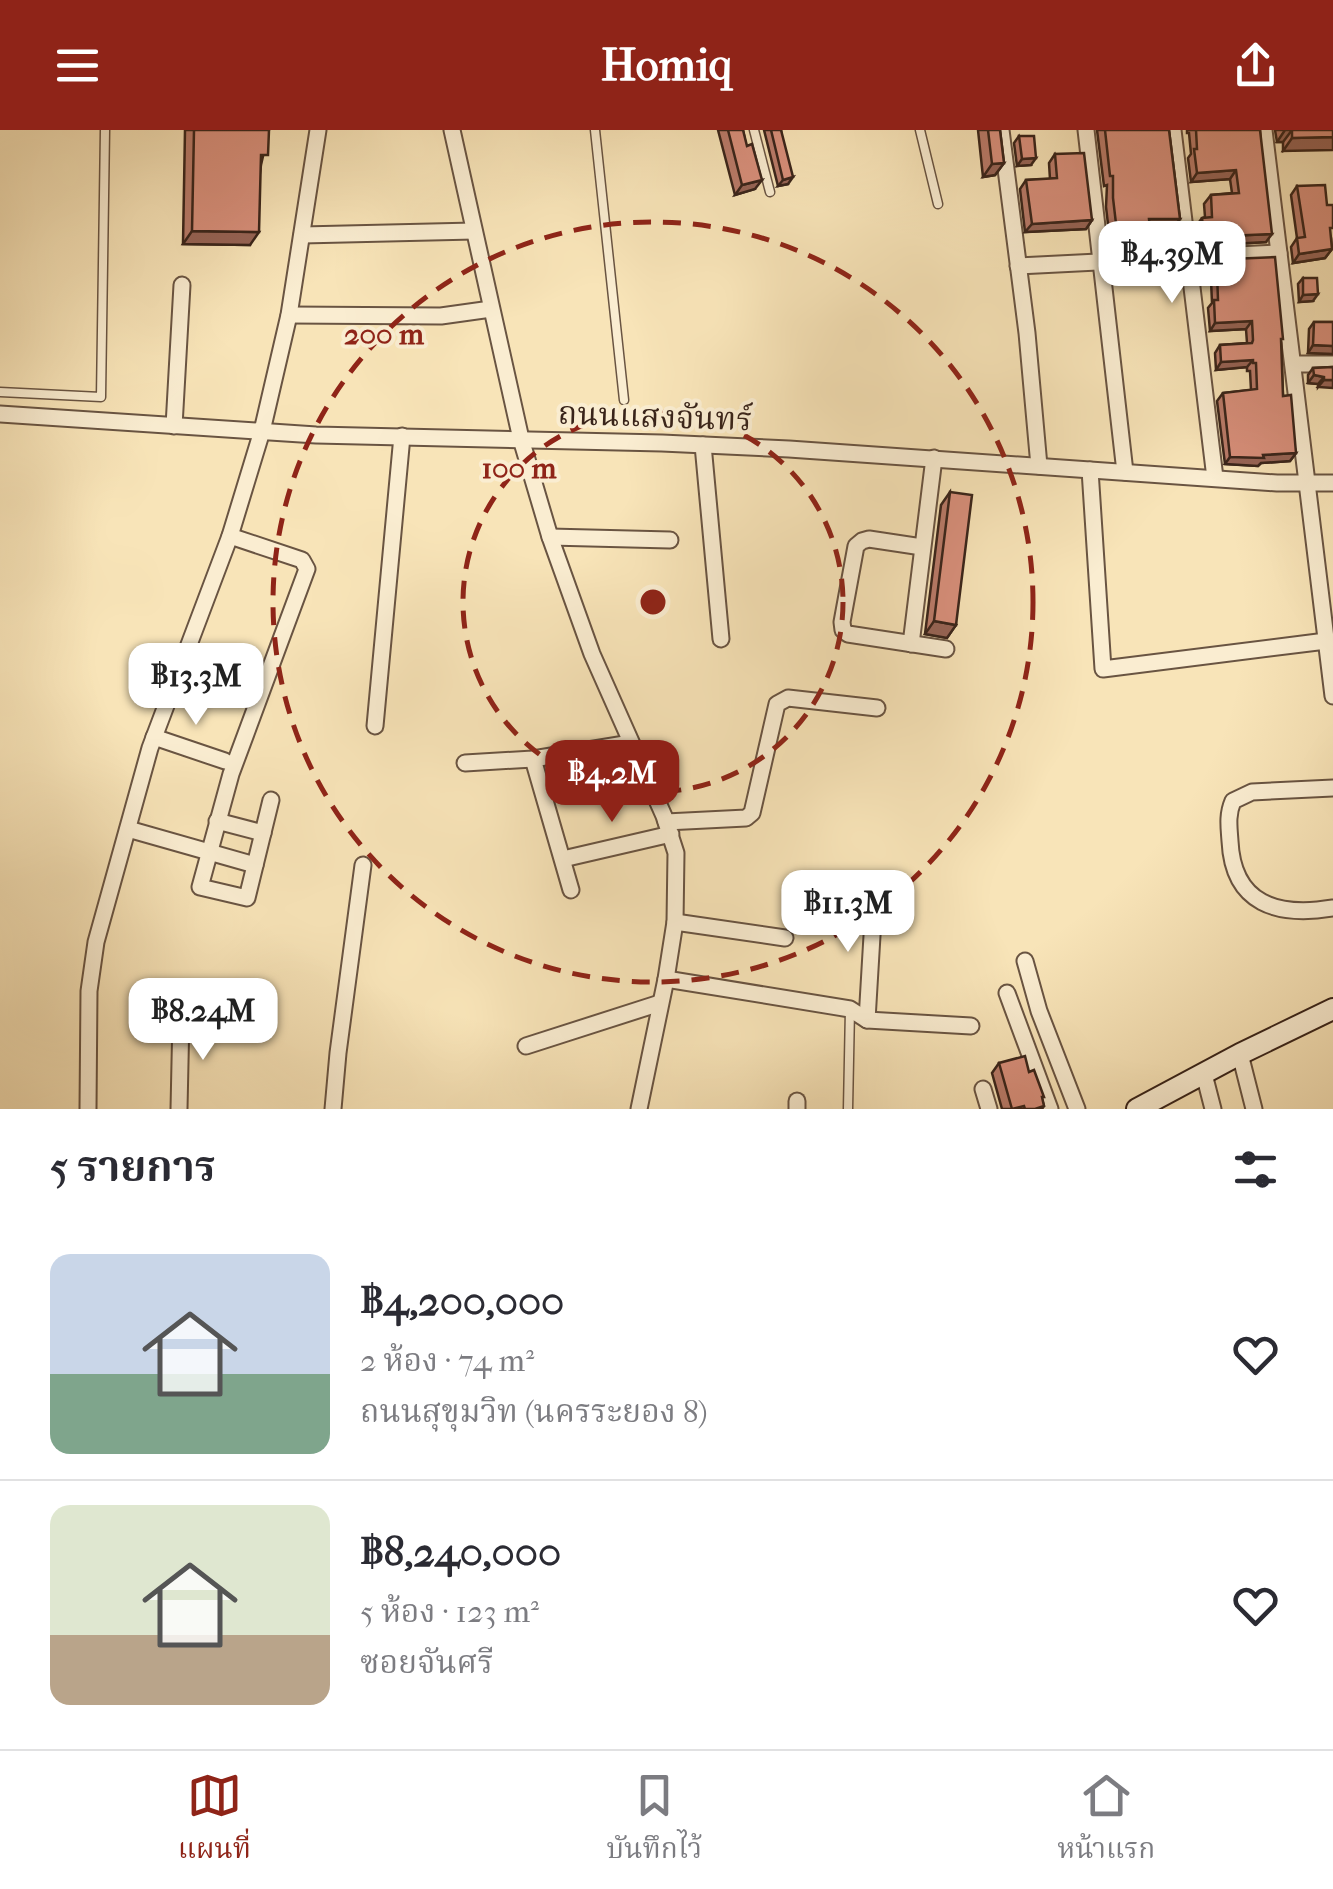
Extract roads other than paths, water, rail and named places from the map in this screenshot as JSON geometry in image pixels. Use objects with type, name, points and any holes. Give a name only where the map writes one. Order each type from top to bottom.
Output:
[{"type":"street","points":[[88,1109],[92,968],[154,738],[230,536],[262,432],[289,315],[318,130]]},
{"type":"street","points":[[452,130],[521,440],[550,536],[592,654],[669,828],[676,854],[675,922],[639,1109]]},
{"type":"street","points":[[1001,130],[1039,466]]},
{"type":"street","points":[[1086,130],[1125,472]]},
{"type":"street","points":[[1173,130],[1215,478]]},
{"type":"street","points":[[1264,130],[1333,696]]},
{"type":"street","points":[[302,235],[474,231]]},
{"type":"street","points":[[1018,266],[1279,253]]},
{"type":"street","points":[[174,426],[182,285]]},
{"type":"street","points":[[289,315],[442,316],[491,309]]},
{"type":"street","points":[[1293,364],[1333,364]]},
{"type":"street","name":"ถนนแสงจันทร์","points":[[0,414],[262,432],[703,445],[1277,484],[1333,483]]},
{"type":"street","points":[[375,726],[402,436]]},
{"type":"street","points":[[703,445],[721,640]]},
{"type":"street","points":[[911,644],[934,458]]},
{"type":"street","points":[[1090,470],[1102,669],[1326,642]]},
{"type":"street","points":[[230,536],[302,560],[307,569],[242,742],[200,887],[247,898],[270,800]]},
{"type":"street","points":[[550,536],[670,540]]},
{"type":"street","points":[[922,547],[869,539],[856,546],[843,630],[848,634],[946,649]]},
{"type":"street","points":[[562,859],[669,828],[752,814],[777,704],[782,700],[877,708]]},
{"type":"street","points":[[154,738],[224,760]]},
{"type":"street","points":[[465,763],[534,760],[631,743]]},
{"type":"street","points":[[534,760],[572,890]]},
{"type":"street","points":[[1333,788],[1252,792],[1232,802],[1228,813],[1230,862],[1240,884],[1257,899],[1283,911],[1333,908]]},
{"type":"street","points":[[217,821],[263,832]]},
{"type":"street","points":[[128,828],[255,866]]},
{"type":"street","points":[[333,1109],[363,865]]},
{"type":"street","points":[[824,895],[870,897],[874,902],[867,1020]]},
{"type":"street","points":[[675,922],[786,938]]},
{"type":"street","points":[[1025,961],[1077,1109]]},
{"type":"street","points":[[666,979],[850,1010],[867,1020],[971,1026]]},
{"type":"street","points":[[1007,993],[1050,1109]]},
{"type":"street","points":[[526,1046],[660,1003]]},
{"type":"street","points":[[1149,1106],[1240,1054],[1333,1009]]},
{"type":"street","points":[[179,1109],[181,1016]]},
{"type":"street","points":[[1240,1054],[1254,1109]]},
{"type":"street","points":[[1204,1074],[1213,1109]]},
{"type":"street","points":[[983,1089],[989,1109]]},
{"type":"lane","points":[[0,392],[101,397],[104,130]]},
{"type":"lane","points":[[595,130],[624,400]]},
{"type":"lane","points":[[754,130],[770,192]]},
{"type":"lane","points":[[920,130],[938,204]]},
{"type":"lane","points":[[848,1109],[850,1010]]}]
